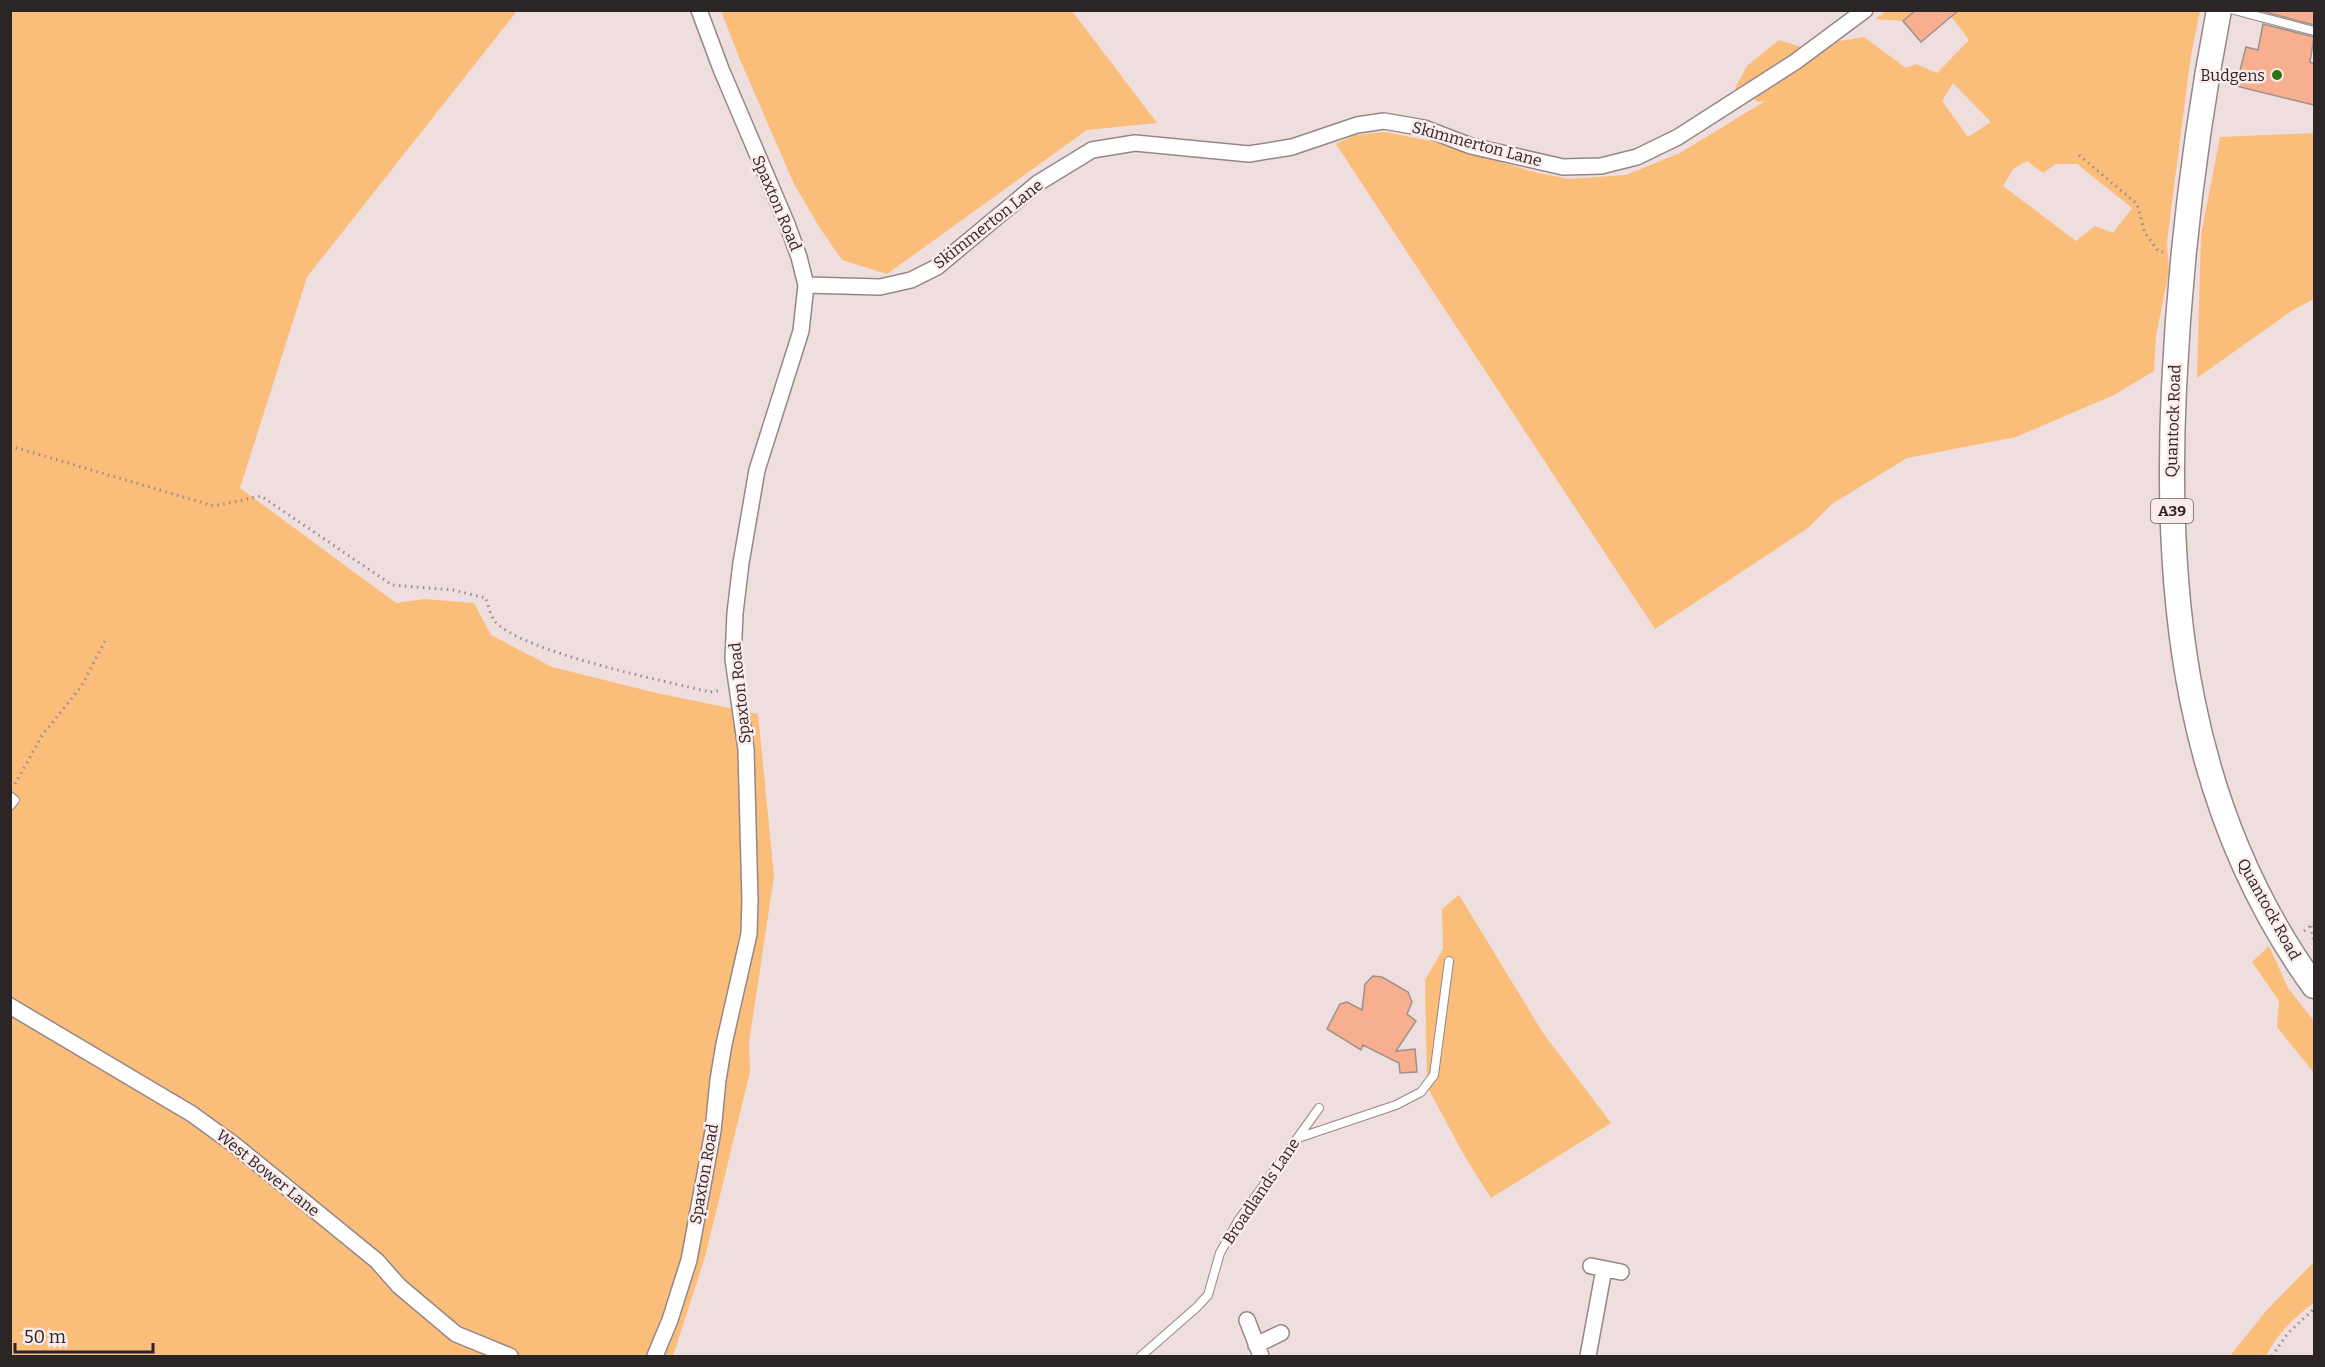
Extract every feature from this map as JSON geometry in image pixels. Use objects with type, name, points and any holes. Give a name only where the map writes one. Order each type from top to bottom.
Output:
[{"type":"main road","name":"Quantock Road","points":[[2219,10],[2194,160],[2182,258],[2171,436],[2174,566],[2184,662],[2201,742],[2224,818],[2237,851],[2267,912],[2314,986]]},
{"type":"street","name":"Spaxton Road","points":[[655,1356],[670,1320],[689,1260],[713,1131],[724,1044],[749,934],[746,749],[733,659],[735,613],[757,470],[801,331],[806,285],[800,257],[721,69],[699,10]]},
{"type":"street","name":"Skimmerton Lane","points":[[806,285],[880,287],[911,280],[936,267],[1038,183],[1092,150],[1136,143],[1249,154],[1292,147],[1357,125],[1384,121],[1425,128],[1472,146],[1563,167],[1601,166],[1638,157],[1678,137],[1795,62],[1865,10]]},
{"type":"street","name":"West Bower Lane","points":[[10,1006],[192,1114],[236,1146],[377,1261],[399,1286],[456,1334],[510,1356]]},
{"type":"street","points":[[1588,1356],[1597,1268],[1621,1272]]},
{"type":"street","points":[[1247,1320],[1258,1351],[1281,1333]]},
{"type":"lane","points":[[2234,10],[2314,31]]},
{"type":"lane","points":[[10,796],[15,800],[10,806]]},
{"type":"lane","points":[[1296,1139],[1396,1105],[1420,1092],[1434,1075],[1449,961]]},
{"type":"lane","name":"Broadlands Lane","points":[[1142,1356],[1208,1295],[1220,1253],[1238,1221],[1319,1108]]},
{"type":"path","points":[[2079,155],[2137,204],[2145,233],[2158,251],[2182,258]]},
{"type":"path","points":[[10,446],[214,506],[261,496],[392,585],[453,590],[486,598],[495,620],[519,637],[585,661],[710,692],[737,687]]},
{"type":"path","points":[[10,790],[43,734],[81,687],[106,639]]},
{"type":"path","points":[[2314,923],[2312,926],[2314,945]]},
{"type":"path","points":[[2272,1356],[2288,1333],[2314,1309]]},
{"type":"shaded area","points":[[10,11],[517,11],[307,277],[240,488],[396,603],[424,599],[474,603],[491,635],[552,667],[657,693],[758,714],[774,876],[749,1043],[750,1072],[705,1257],[673,1356],[11,1356]]},
{"type":"shaded area","points":[[721,11],[1072,11],[1157,123],[1087,130],[887,274],[842,260],[820,228],[794,184]]},
{"type":"shaded area","points":[[1886,11],[1916,11],[1903,21],[1875,19]]},
{"type":"shaded area","points":[[1947,11],[2200,11],[2191,55],[2167,241],[2169,271],[2156,336],[2154,371],[2114,395],[2016,437],[1907,458],[1832,504],[1808,528],[1655,629],[1336,144],[1355,135],[1385,132],[1431,141],[1534,172],[1569,179],[1626,175],[1680,153],[1765,101],[1759,102],[1735,88],[1747,66],[1779,40],[1801,47],[1864,37],[1906,68],[1916,64],[1937,73],[1969,40]],"holes":[[[1953,83],[1991,122],[1968,137],[1942,101]],[[2027,161],[2043,173],[2056,164],[2077,164],[2132,208],[2113,233],[2095,226],[2076,241],[2003,186],[2013,169]]]},
{"type":"shaded area","points":[[2314,133],[2314,299],[2293,310],[2197,378],[2201,235],[2220,137]]},
{"type":"shaded area","points":[[1459,895],[1543,1033],[1611,1123],[1491,1198],[1465,1157],[1427,1086],[1425,980],[1443,949],[1442,909]]},
{"type":"shaded area","points":[[2269,946],[2288,988],[2314,1021],[2314,1073],[2277,1027],[2279,1001],[2252,962]]},
{"type":"shaded area","points":[[2314,1262],[2314,1303],[2287,1326],[2275,1340],[2266,1356],[2230,1356],[2266,1311]]},
{"type":"building","points":[[1916,10],[1959,10],[1921,42],[1903,21]]},
{"type":"building","points":[[2266,10],[2314,10],[2314,25],[2265,12]]},
{"type":"building","name":"Budgens","points":[[2263,24],[2314,37],[2310,62],[2314,64],[2314,105],[2236,86],[2246,47],[2258,50]]},
{"type":"building","points":[[1373,976],[1382,977],[1408,992],[1412,1002],[1407,1014],[1416,1021],[1396,1051],[1415,1049],[1417,1072],[1400,1073],[1399,1063],[1363,1045],[1361,1050],[1327,1029],[1340,1004],[1347,1002],[1362,1010],[1365,984]]},
{"type":"place","name":"Budgens","points":[[2277,75]]}]
